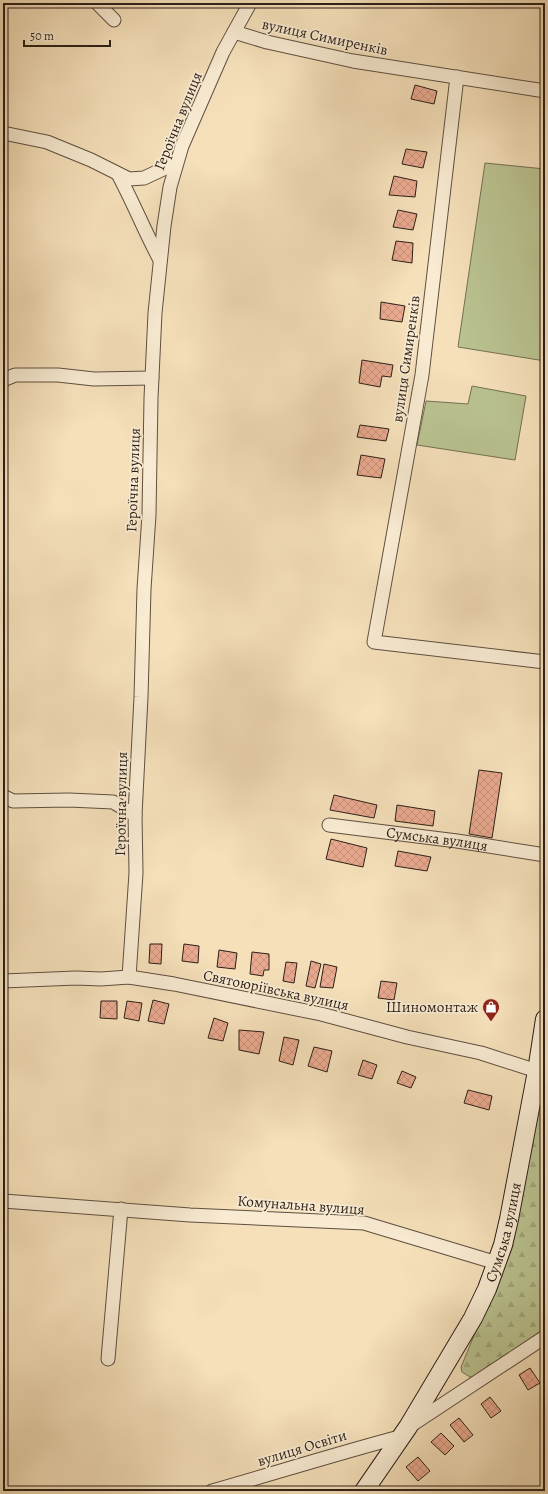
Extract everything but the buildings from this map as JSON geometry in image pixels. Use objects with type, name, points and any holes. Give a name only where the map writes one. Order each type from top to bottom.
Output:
[{"type":"main road","name":"Сумська вулиця","points":[[364,1491],[406,1431],[472,1318],[487,1289],[497,1263],[509,1219],[540,1061],[545,1020]]},
{"type":"street","points":[[97,3],[114,20]]},
{"type":"street","name":"Героїчна вулиця","points":[[129,977],[136,873],[135,815],[141,697],[144,589],[149,515],[152,378],[155,313],[160,260],[170,187],[176,163],[223,52],[250,3]]},
{"type":"street","name":"вулиця Симиренків","points":[[234,32],[266,42],[353,61],[545,91]]},
{"type":"street","name":"вулиця Симиренків","points":[[457,77],[422,375],[374,642],[545,662]]},
{"type":"street","points":[[3,133],[47,142],[91,160],[129,179],[144,178],[176,163]]},
{"type":"street","points":[[118,174],[160,260]]},
{"type":"street","points":[[3,380],[15,375],[94,378],[152,378]]},
{"type":"street","points":[[3,796],[13,801],[69,800],[113,802],[135,815]]},
{"type":"street","name":"Сумська вулиця","points":[[329,825],[545,855]]},
{"type":"street","name":"Святоюріївська вулиця","points":[[3,982],[129,977],[174,984],[321,1014],[407,1037],[481,1053],[540,1061]]},
{"type":"street","name":"Комунальна вулиця","points":[[3,1201],[190,1215],[364,1223],[497,1263]]},
{"type":"street","points":[[108,1360],[121,1209]]},
{"type":"street","name":"Сумська вулиця","points":[[406,1431],[545,1337]]},
{"type":"street","name":"вулиця Освіти","points":[[212,1491],[347,1451],[406,1431]]},
{"type":"green space","points":[[485,163],[545,169],[545,361],[458,347]]},
{"type":"green space","points":[[472,386],[526,396],[515,460],[417,445],[426,401],[468,404]]},
{"type":"green space","points":[[545,1081],[545,1328],[473,1377],[470,1377],[462,1372],[461,1367],[506,1258]]},
{"type":"place","name":"Шиномонтаж","points":[[491,1022]]}]
